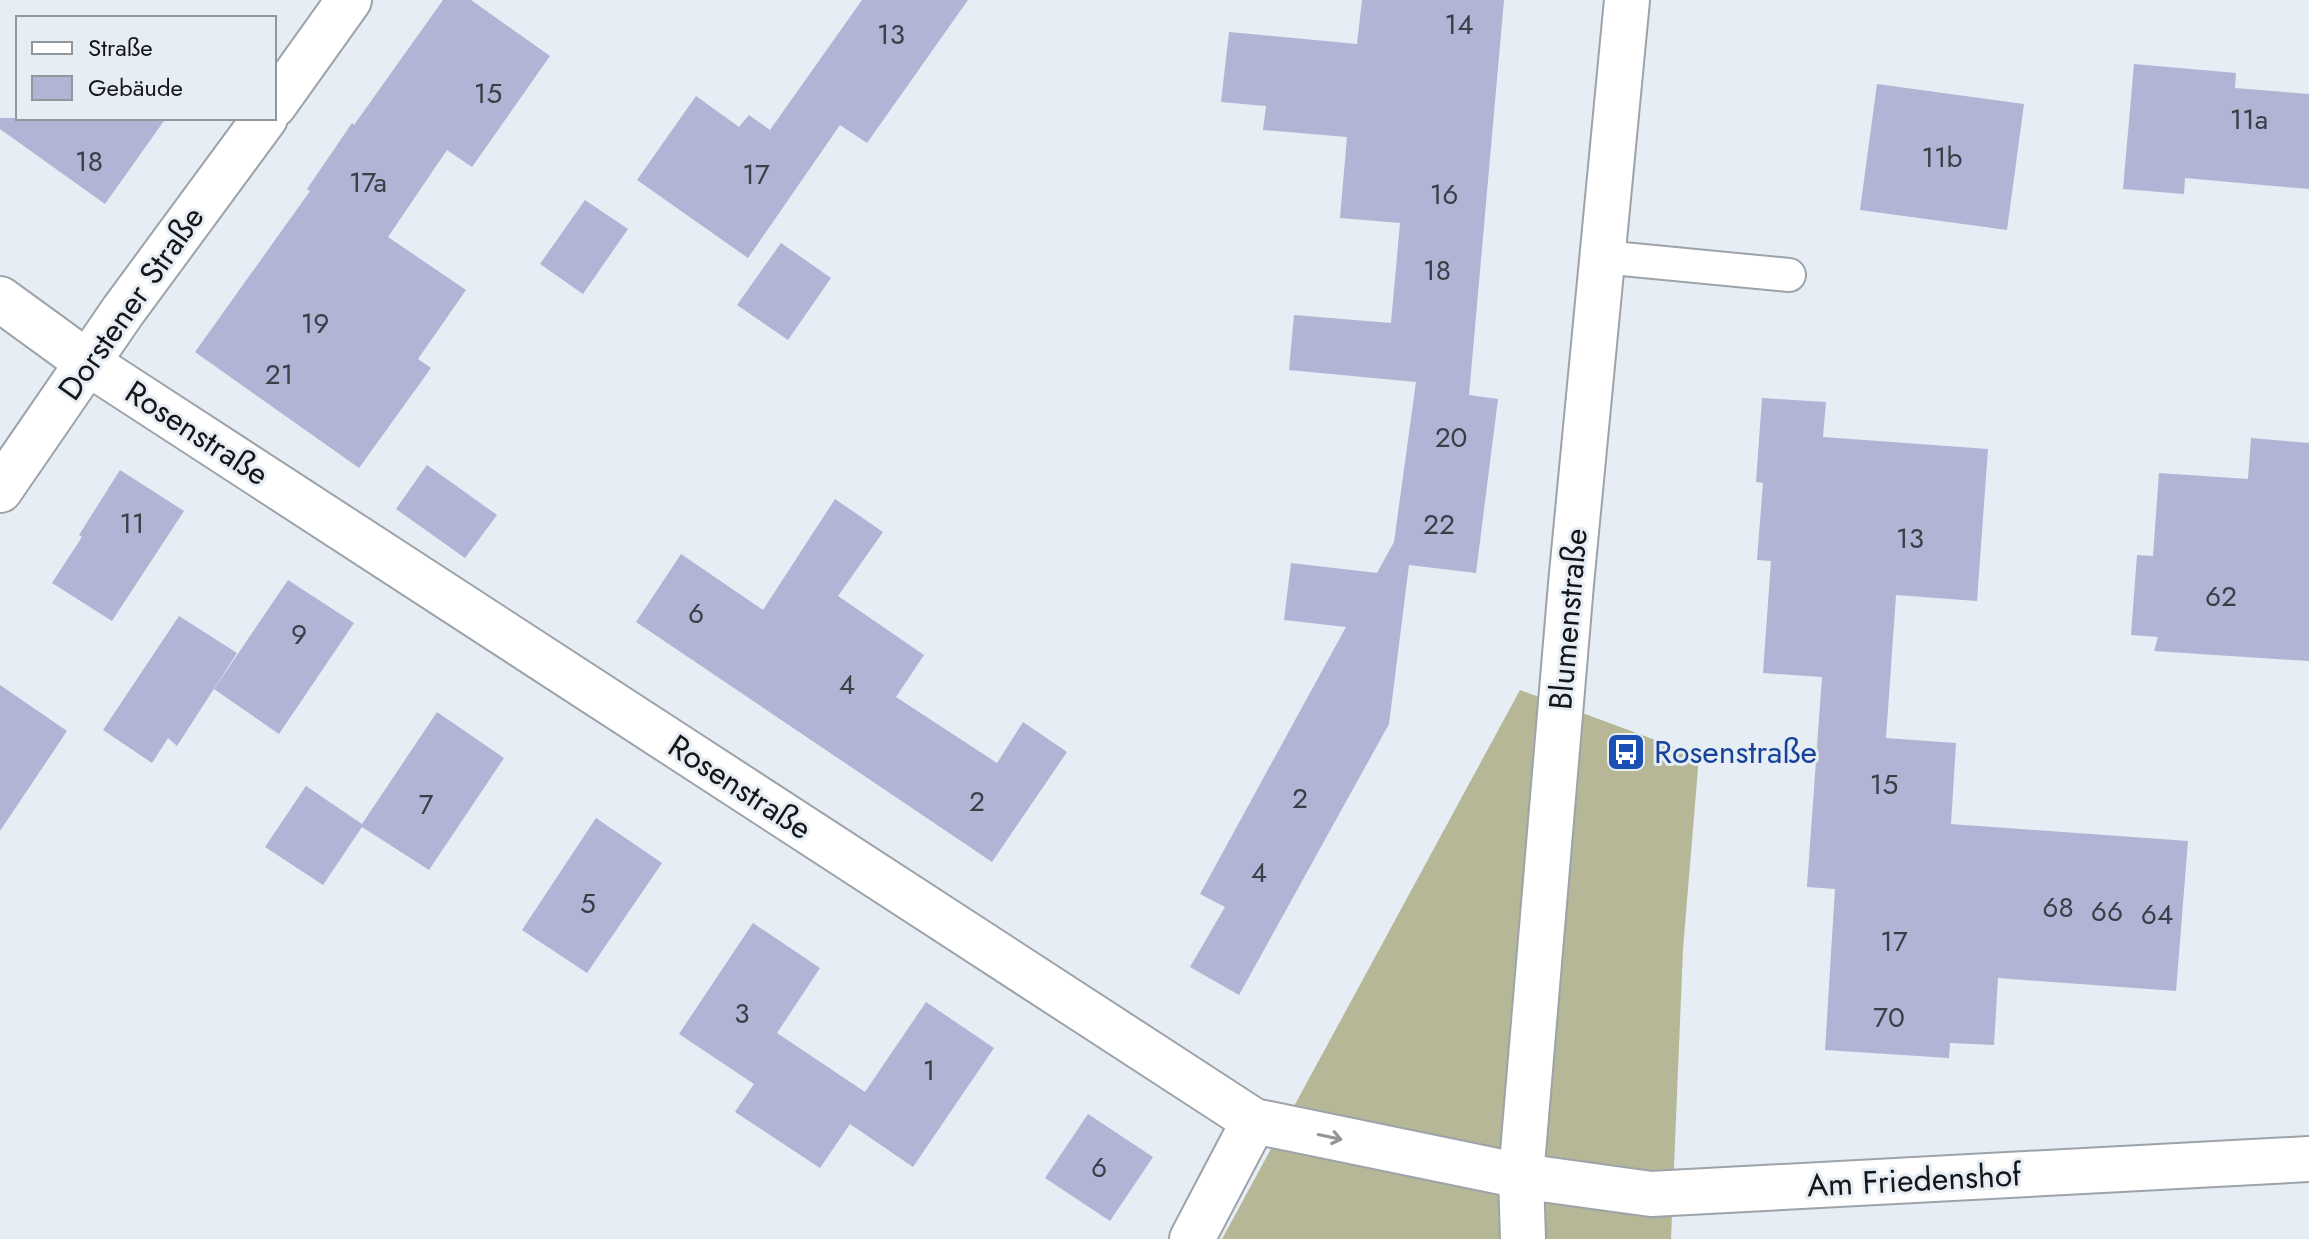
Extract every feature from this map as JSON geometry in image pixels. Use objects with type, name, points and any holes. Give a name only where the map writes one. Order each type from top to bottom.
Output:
[{"type":"street","points":[[276,102],[349,0]]},
{"type":"street","name":"Blumenstraße","points":[[1523,1239],[1521,1176],[1570,599],[1627,0]]},
{"type":"street","name":"Dorstener Straße","points":[[0,490],[123,311],[264,120]]},
{"type":"street","name":"Rosenstraße","points":[[0,299],[88,363],[1254,1121],[1521,1176]]},
{"type":"street","points":[[1192,1239],[1254,1121]]},
{"type":"street","name":"Am Friedenshof","points":[[1521,1176],[1651,1194],[2309,1159]]},
{"type":"lane","points":[[1602,257],[1789,275]]},
{"type":"green space","points":[[1520,690],[1699,756],[1683,949],[1671,1239],[1222,1239]]},
{"type":"building","points":[[443,0],[471,0],[550,56],[472,167],[447,150],[388,237],[466,290],[418,359],[431,368],[359,468],[195,352],[310,191],[307,189],[352,123],[354,125]]},
{"type":"building","points":[[862,0],[968,0],[867,143],[840,125],[748,258],[637,180],[696,96],[739,127],[749,115],[770,130]]},
{"type":"building","points":[[1362,0],[1504,0],[1469,395],[1498,399],[1476,573],[1409,565],[1389,724],[1239,995],[1190,967],[1225,907],[1200,894],[1346,627],[1284,620],[1291,563],[1377,573],[1394,542],[1416,382],[1289,370],[1294,315],[1391,323],[1400,223],[1340,218],[1347,137],[1263,130],[1266,106],[1221,102],[1229,32],[1357,44]]},
{"type":"building","points":[[2134,64],[2236,73],[2235,88],[2309,94],[2309,189],[2185,178],[2184,194],[2123,189]]},
{"type":"building","points":[[1877,84],[2024,104],[2007,230],[1860,210]]},
{"type":"building","points":[[0,118],[165,120],[105,204],[0,129]]},
{"type":"building","points":[[585,200],[628,229],[583,294],[540,264]]},
{"type":"building","points":[[781,243],[831,278],[788,340],[737,305]]},
{"type":"building","points":[[1762,398],[1826,402],[1823,437],[1988,449],[1977,601],[1896,595],[1886,738],[1956,743],[1951,824],[2188,841],[2176,991],[1998,978],[1994,1045],[1950,1043],[1949,1058],[1825,1050],[1835,889],[1807,887],[1822,677],[1763,673],[1771,561],[1757,560],[1763,483],[1756,482]]},
{"type":"building","points":[[2251,438],[2309,443],[2309,661],[2154,651],[2158,637],[2131,635],[2137,555],[2153,556],[2159,473],[2248,479]]},
{"type":"building","points":[[427,465],[497,515],[465,558],[396,509]]},
{"type":"building","points":[[120,470],[184,511],[112,621],[52,583]]},
{"type":"building","points":[[835,499],[883,532],[838,596],[924,655],[896,697],[997,763],[1023,722],[1067,752],[992,862],[636,622],[681,554],[763,610]]},
{"type":"building","points":[[288,580],[354,623],[279,734],[214,689]]},
{"type":"building","points":[[179,616],[237,653],[177,746],[168,738],[152,763],[103,730]]},
{"type":"building","points":[[0,685],[67,731],[0,831]]},
{"type":"building","points":[[437,712],[504,758],[429,870],[362,827],[323,885],[265,847],[306,786],[362,824]]},
{"type":"building","points":[[596,818],[662,863],[587,973],[522,930]]},
{"type":"building","points":[[753,923],[820,968],[777,1033],[865,1092],[926,1002],[994,1048],[913,1167],[850,1124],[820,1168],[735,1112],[754,1084],[679,1034]]},
{"type":"building","points":[[1088,1114],[1153,1157],[1110,1221],[1045,1178]]},
{"type":"place","name":"Rosenstraße","points":[[1626,752]]}]
